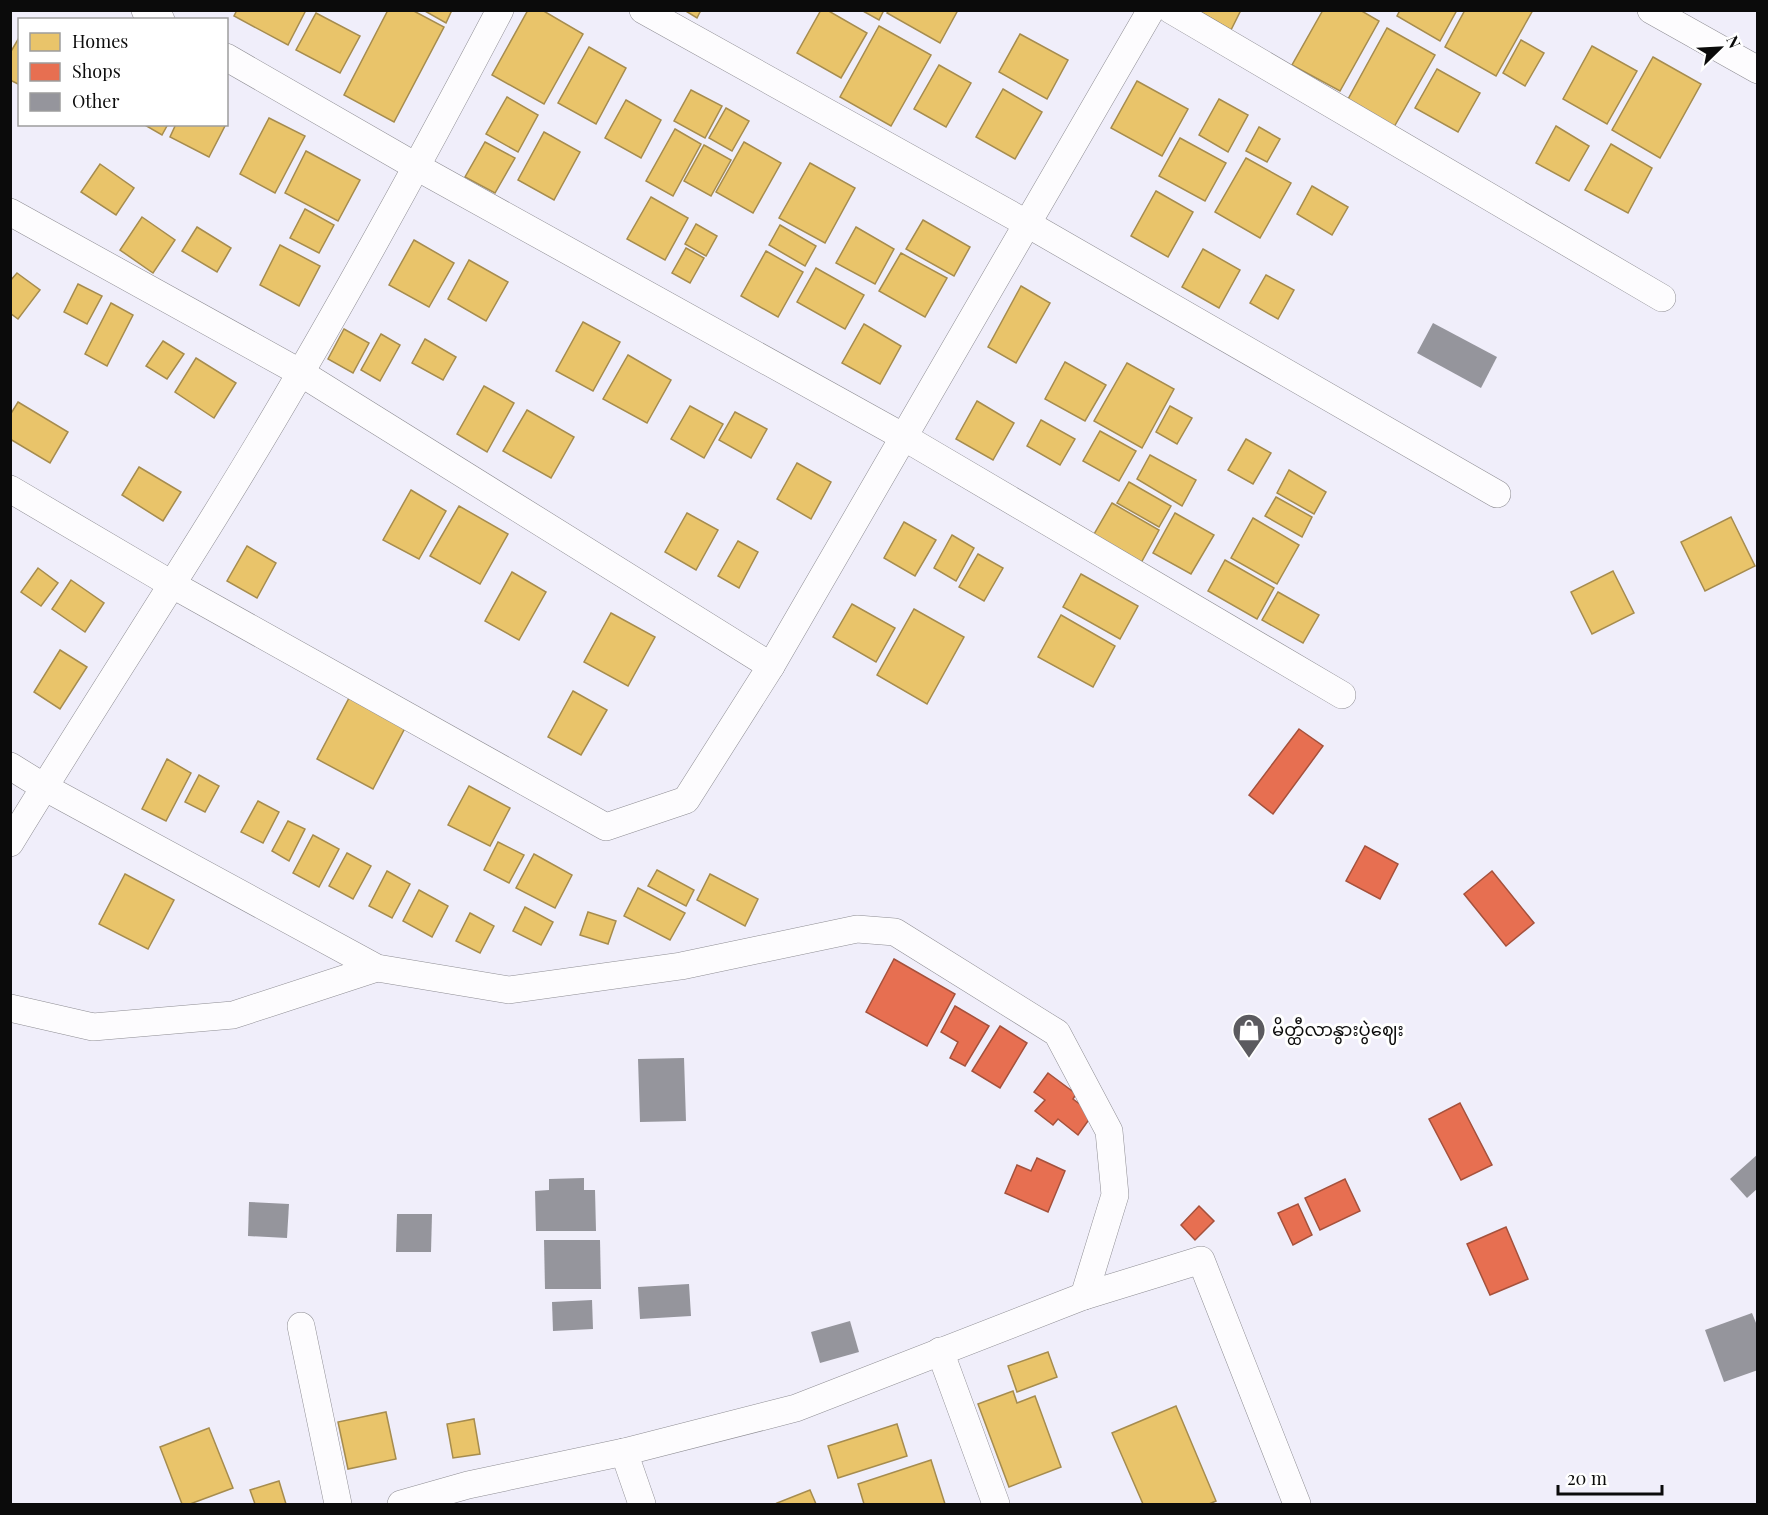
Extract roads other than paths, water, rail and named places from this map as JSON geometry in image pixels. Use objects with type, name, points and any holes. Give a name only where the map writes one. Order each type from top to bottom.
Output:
[{"type":"street","points":[[145,10],[158,18]]},
{"type":"street","points":[[10,843],[173,585],[301,373],[417,167],[500,10]]},
{"type":"street","points":[[643,10],[1026,223],[1497,494]]},
{"type":"street","points":[[10,489],[173,585],[606,826],[686,800],[771,666],[902,436],[1151,10]]},
{"type":"street","points":[[1171,10],[1662,298]]},
{"type":"street","points":[[1651,10],[1758,70]]},
{"type":"street","points":[[228,58],[417,167],[902,436],[1342,695]]},
{"type":"street","points":[[10,212],[301,373],[771,666]]},
{"type":"street","points":[[10,766],[44,787],[377,968],[509,990],[681,966],[857,929],[894,932],[1057,1033],[1109,1131],[1115,1195],[1084,1296]]},
{"type":"street","points":[[10,1008],[93,1027],[233,1015],[377,968]]},
{"type":"street","points":[[401,1504],[468,1485],[624,1452],[796,1408],[1084,1296],[1201,1260],[1297,1504]]},
{"type":"street","points":[[301,1326],[338,1504]]},
{"type":"street","points":[[940,1351],[996,1504]]},
{"type":"street","points":[[624,1452],[642,1504]]},
{"type":"place","name":"မိတ္ထီလာနွားပွဲဈေး","points":[[1249,1059]]}]
